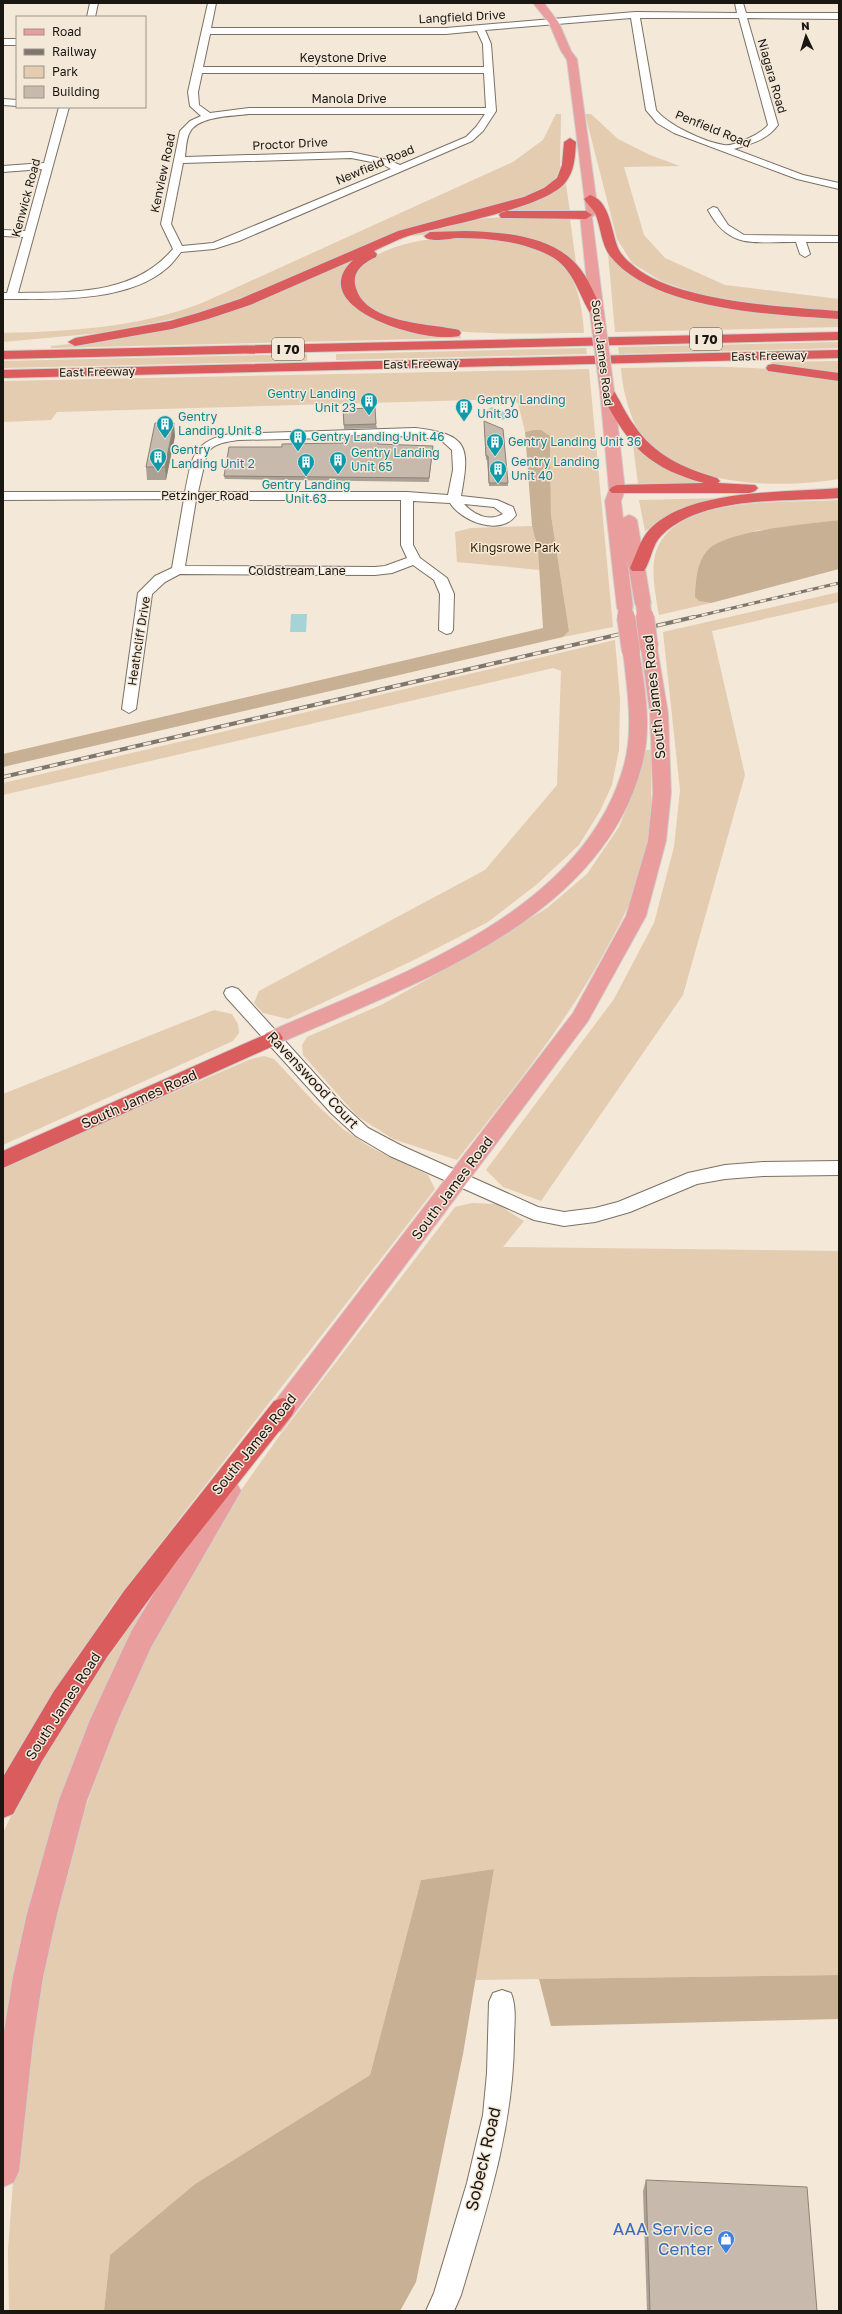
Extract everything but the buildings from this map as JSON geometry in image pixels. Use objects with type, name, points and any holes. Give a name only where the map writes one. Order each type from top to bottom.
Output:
[{"type":"highway","points":[[3,347],[68,343],[172,325],[245,302],[402,234],[528,200],[554,187],[562,181],[567,172],[570,161],[570,142]]},
{"type":"highway","points":[[590,198],[601,212],[615,254],[632,270],[649,281],[694,297],[724,303],[839,316]]},
{"type":"highway","points":[[460,219],[528,214],[586,215]]},
{"type":"highway","points":[[573,342],[541,337],[448,333],[397,324],[373,314],[355,300],[348,290],[349,275],[353,266],[362,259],[379,249],[403,241],[447,235],[500,237],[541,247],[562,259],[573,268],[597,313]]},
{"type":"highway","name":"East Freeway","points":[[3,355],[839,336]]},
{"type":"highway","name":"East Freeway","points":[[3,374],[839,354]]},
{"type":"highway","points":[[644,359],[690,364],[775,368],[839,377]]},
{"type":"highway","points":[[607,390],[630,434],[661,462],[690,475],[749,488]]},
{"type":"highway","points":[[617,490],[638,488],[749,488],[839,485]]},
{"type":"highway","points":[[617,490],[640,494],[775,496],[839,493]]},
{"type":"highway","points":[[638,568],[650,540],[665,525],[677,517],[715,504],[775,496]]},
{"type":"highway","name":"South James Road","points":[[3,1160],[273,1038]]},
{"type":"highway","name":"South James Road","points":[[3,1805],[15,1781],[66,1698],[119,1619],[283,1408]]},
{"type":"main road","name":"South James Road","points":[[538,3],[553,22],[563,42],[563,57],[572,58],[592,212],[586,215]]},
{"type":"main road","points":[[569,128],[575,183]]},
{"type":"main road","name":"South James Road","points":[[578,204],[579,211],[586,215]]},
{"type":"main road","name":"South James Road","points":[[273,1038],[480,942],[546,896],[577,867],[612,820],[621,803],[633,765],[637,722],[631,651],[612,501],[617,490],[607,390],[586,215]]},
{"type":"main road","name":"South James Road","points":[[283,1408],[460,1179],[581,1016],[636,916],[657,841],[662,793],[659,713],[638,568],[625,500],[617,490]]},
{"type":"main road","points":[[3,2171],[18,2041],[28,1977],[42,1914],[73,1800],[104,1720],[148,1628],[218,1506],[283,1408]]},
{"type":"street","points":[[91,16],[94,3]]},
{"type":"street","points":[[208,116],[195,106],[193,102],[193,92],[212,3]]},
{"type":"street","name":"Niagara Road","points":[[725,149],[759,136],[770,130],[773,125],[739,3]]},
{"type":"street","name":"Langfield Drive","points":[[206,31],[480,29],[635,15],[839,16]]},
{"type":"street","name":"Penfield Road","points":[[635,15],[651,110],[660,121],[676,131],[800,177],[839,186]]},
{"type":"street","points":[[480,29],[487,44],[491,111]]},
{"type":"street","points":[[3,42],[16,42]]},
{"type":"street","name":"Keystone Drive","points":[[198,70],[488,70]]},
{"type":"street","points":[[3,102],[16,103]]},
{"type":"street","name":"Kenwick Road","points":[[7,296],[30,234],[64,108]]},
{"type":"street","name":"Manola Drive","points":[[208,116],[249,111],[491,111]]},
{"type":"street","name":"Newfield Road","points":[[178,249],[214,246],[235,239],[469,139],[480,129],[491,111]]},
{"type":"street","name":"Kenview Road","points":[[178,249],[166,224],[185,131],[193,123],[208,116]]},
{"type":"street","name":"Proctor Drive","points":[[179,160],[351,155],[385,162],[400,169]]},
{"type":"street","points":[[3,168],[48,166]]},
{"type":"street","points":[[713,210],[723,228],[730,234],[757,239],[839,239]]},
{"type":"street","points":[[3,234],[30,234]]},
{"type":"street","points":[[800,239],[805,254]]},
{"type":"street","points":[[7,296],[73,294],[109,289],[145,278],[172,260],[178,249]]},
{"type":"street","name":"Petzinger Road","points":[[3,496],[192,496],[408,496],[454,499],[459,470],[460,453],[457,444],[448,437],[433,433],[415,432],[238,436],[220,439],[206,446],[199,455],[192,496]]},
{"type":"street","points":[[178,570],[192,496]]},
{"type":"street","points":[[408,496],[406,545],[414,560],[440,578],[447,594],[446,630]]},
{"type":"street","name":"Coldstream Lane","points":[[178,570],[375,571],[387,570],[414,560]]},
{"type":"street","name":"Heathcliff Drive","points":[[129,709],[145,593],[160,579],[178,570]]},
{"type":"street","name":"Ravenswood Court","points":[[232,993],[337,1109],[362,1132],[396,1151],[534,1213],[564,1219],[594,1215],[623,1207],[680,1182],[725,1172],[763,1169],[839,1168]]},
{"type":"street","name":"Sobeck Road","points":[[440,2311],[447,2295],[479,2186],[496,2115],[501,2060],[502,2002]]},
{"type":"green space","points":[[556,114],[561,114],[560,168],[554,182],[539,192],[390,234],[261,290],[193,315],[100,333],[3,342],[3,333],[104,327],[152,318],[202,303],[513,162],[543,140]]},
{"type":"green space","points":[[585,114],[591,114],[618,139],[650,155],[680,166],[624,167],[644,235],[665,258],[725,285],[839,299],[839,312],[747,302],[698,294],[661,281],[632,263],[617,239]]},
{"type":"green space","points":[[566,184],[570,212],[499,212],[540,199]]},
{"type":"green space","points":[[518,216],[565,216],[570,219],[576,263],[539,243],[432,234],[401,237],[475,219]]},
{"type":"green space","points":[[451,237],[483,238],[517,242],[534,247],[548,254],[561,264],[574,283],[577,290],[583,319],[584,333],[519,334],[473,332],[429,327],[408,323],[390,317],[380,313],[363,301],[355,285],[356,275],[361,266],[372,257],[393,248],[422,240]]},
{"type":"green space","points":[[608,253],[611,253],[618,262],[683,295],[839,317],[839,327],[615,332]]},
{"type":"green space","points":[[360,255],[344,274],[343,291],[353,304],[372,315],[396,324],[421,330],[461,336],[461,338],[51,348],[51,346],[90,342],[172,326]]},
{"type":"green space","points":[[839,342],[839,348],[619,354],[618,347]]},
{"type":"green space","points":[[586,348],[587,354],[336,360],[336,354]]},
{"type":"green space","points":[[307,354],[307,361],[3,368],[3,361]]},
{"type":"green space","points":[[839,361],[839,374],[772,365],[771,362]]},
{"type":"green space","points":[[621,368],[758,368],[813,375],[839,381],[839,479],[790,484],[736,481],[710,476],[685,467],[663,456],[645,440],[635,425],[623,386]]},
{"type":"green space","points":[[589,369],[613,627],[563,637],[569,631],[551,515],[550,436],[533,430],[525,432],[518,403],[509,399],[57,412],[51,420],[3,422],[3,381]]},
{"type":"green space","points":[[633,445],[659,466],[701,482],[701,484],[638,484]]},
{"type":"green space","points":[[725,498],[663,520],[645,531],[639,500]]},
{"type":"green space","points":[[839,500],[839,520],[755,531],[699,601],[711,603],[659,615],[654,581],[654,561],[663,539],[680,523],[704,512],[732,506],[761,503]]},
{"type":"green space","name":"Kingsrowe Park","points":[[532,526],[538,550],[540,570],[457,562],[455,532],[471,528]]},
{"type":"green space","points":[[839,592],[839,602],[712,631],[745,775],[683,995],[541,1201],[503,1187],[486,1170],[614,999],[654,923],[674,847],[680,790],[663,632]]},
{"type":"green space","points":[[615,640],[620,699],[619,750],[612,785],[600,811],[579,845],[536,885],[488,922],[414,960],[288,1019],[263,1013],[254,1003],[259,991],[485,870],[557,785],[561,671],[553,668],[3,795],[3,783]]},
{"type":"green space","points":[[644,750],[651,750],[649,835],[641,874],[632,897],[622,920],[604,953],[571,1008],[535,1060],[497,1110],[457,1160],[393,1139],[357,1116],[303,1055],[302,1045],[307,1037],[383,1004],[469,956],[547,908],[587,874],[619,827],[637,782]]},
{"type":"green space","points":[[214,1010],[232,1014],[238,1024],[239,1033],[233,1041],[3,1145],[3,1094]]},
{"type":"green space","points":[[264,1056],[274,1059],[315,1103],[343,1129],[372,1148],[428,1175],[435,1189],[114,1603],[47,1703],[3,1779],[3,1166],[251,1059]]},
{"type":"green space","points":[[472,1203],[497,1204],[524,1221],[503,1247],[839,1251],[839,1975],[475,1980],[494,1869],[421,1880],[370,2075],[195,2184],[110,2255],[104,2311],[9,2311],[8,2251],[15,2153],[26,2054],[69,1858],[102,1759],[130,1685],[229,1507],[280,1435],[455,1207]]},
{"type":"green space","points":[[137,1609],[146,1611],[3,2049],[3,1833],[28,1780]]},
{"type":"shaded area","points":[[541,430],[550,436],[551,515],[569,631],[563,637],[3,767],[3,754],[543,628],[538,550],[532,526],[525,432]]},
{"type":"shaded area","points":[[839,520],[839,569],[711,603],[699,601],[695,597],[697,573],[701,561],[707,551],[716,544],[730,538],[768,529]]},
{"type":"shaded area","points":[[494,1869],[463,2054],[416,2282],[400,2311],[104,2311],[110,2255],[195,2184],[370,2075],[421,1880]]},
{"type":"shaded area","points":[[839,1975],[839,2019],[551,2026],[539,1979]]},
{"type":"water","points":[[492,407],[512,415],[503,420],[483,412]]},
{"type":"water","points":[[291,614],[307,614],[306,632],[290,632]]},
{"type":"railway","points":[[690,618],[839,583]]},
{"type":"railway","points":[[3,777],[694,617]]},
{"type":"place","name":"Gentry Landing Unit 23","points":[[369,416]]},
{"type":"place","name":"Gentry Landing Unit 30","points":[[464,422]]},
{"type":"place","name":"Gentry Landing Unit 8","points":[[165,439]]},
{"type":"place","name":"Gentry Landing Unit 46","points":[[298,452]]},
{"type":"place","name":"Gentry Landing Unit 36","points":[[495,457]]},
{"type":"place","name":"Gentry Landing Unit 2","points":[[158,472]]},
{"type":"place","name":"Gentry Landing Unit 65","points":[[338,475]]},
{"type":"place","name":"Gentry Landing Unit 63","points":[[306,477]]},
{"type":"place","name":"Gentry Landing Unit 40","points":[[498,484]]},
{"type":"place","name":"AAA Service Center","points":[[726,2254]]}]
